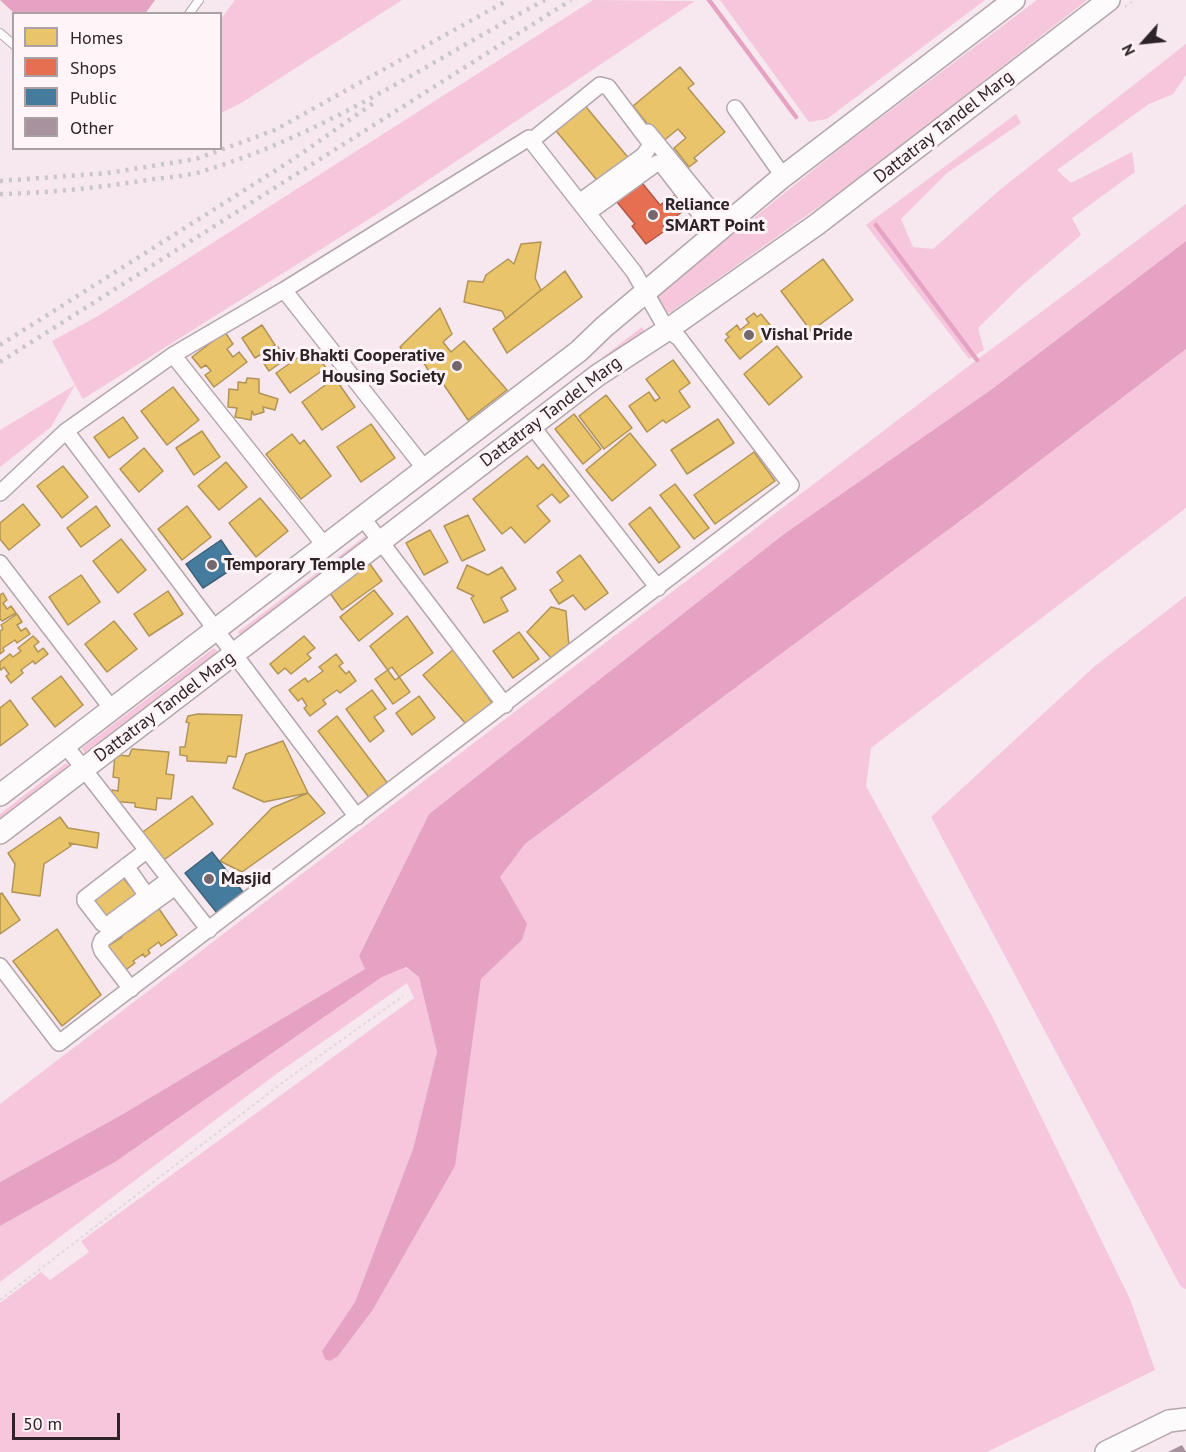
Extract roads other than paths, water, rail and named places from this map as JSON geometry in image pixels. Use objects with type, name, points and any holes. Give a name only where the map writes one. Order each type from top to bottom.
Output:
[{"type":"main road","name":"Dattatray Tandel Marg","points":[[2,788],[65,745],[579,351],[719,228],[783,176],[1014,0]]},
{"type":"main road","name":"Dattatray Tandel Marg","points":[[0,833],[598,375],[667,330],[816,225],[1109,0]]},
{"type":"main road","points":[[1106,1452],[1169,1421],[1186,1419]]},
{"type":"street","points":[[531,141],[600,85],[608,87],[651,144],[644,155],[584,208]]},
{"type":"street","points":[[735,108],[783,176]]},
{"type":"street","points":[[644,127],[719,228]]},
{"type":"street","points":[[0,493],[66,431],[173,355],[284,290],[529,138],[633,272],[667,330],[679,338],[791,485],[59,1043],[0,966]]},
{"type":"street","points":[[584,208],[657,164],[663,166],[719,228]]},
{"type":"street","points":[[284,290],[425,469]]},
{"type":"street","points":[[173,355],[325,546]]},
{"type":"street","points":[[532,426],[658,588]]},
{"type":"street","points":[[66,431],[357,817]]},
{"type":"street","points":[[362,517],[505,705]]},
{"type":"street","points":[[0,563],[112,709]]},
{"type":"street","points":[[65,745],[209,930]]},
{"type":"street","points":[[146,851],[88,894],[85,901],[106,926],[147,896],[171,884]]},
{"type":"street","points":[[126,866],[147,896]]},
{"type":"street","points":[[131,988],[102,951],[100,945],[102,940],[171,884]]},
{"type":"lane","points":[[191,12],[200,0]]},
{"type":"lane","points":[[0,33],[12,43]]},
{"type":"waterway","points":[[709,0],[796,117]]},
{"type":"waterway","points":[[876,225],[977,360]]},
{"type":"railway","points":[[222,149],[275,130],[508,0]]},
{"type":"railway","points":[[0,194],[77,189],[185,175],[248,156],[336,117],[545,0]]},
{"type":"railway","points":[[0,362],[571,0]]},
{"type":"railway","points":[[0,345],[292,160],[375,102]]},
{"type":"railway","points":[[0,181],[108,173],[196,159],[221,150]]},
{"type":"place","name":"Reliance SMART Point","points":[[653,215]]},
{"type":"place","name":"Vishal Pride","points":[[749,335]]},
{"type":"place","name":"Shiv Bhakti Cooperative Housing Society","points":[[457,366]]},
{"type":"place","name":"Temporary Temple","points":[[212,565]]},
{"type":"place","name":"Masjid","points":[[209,879]]}]
